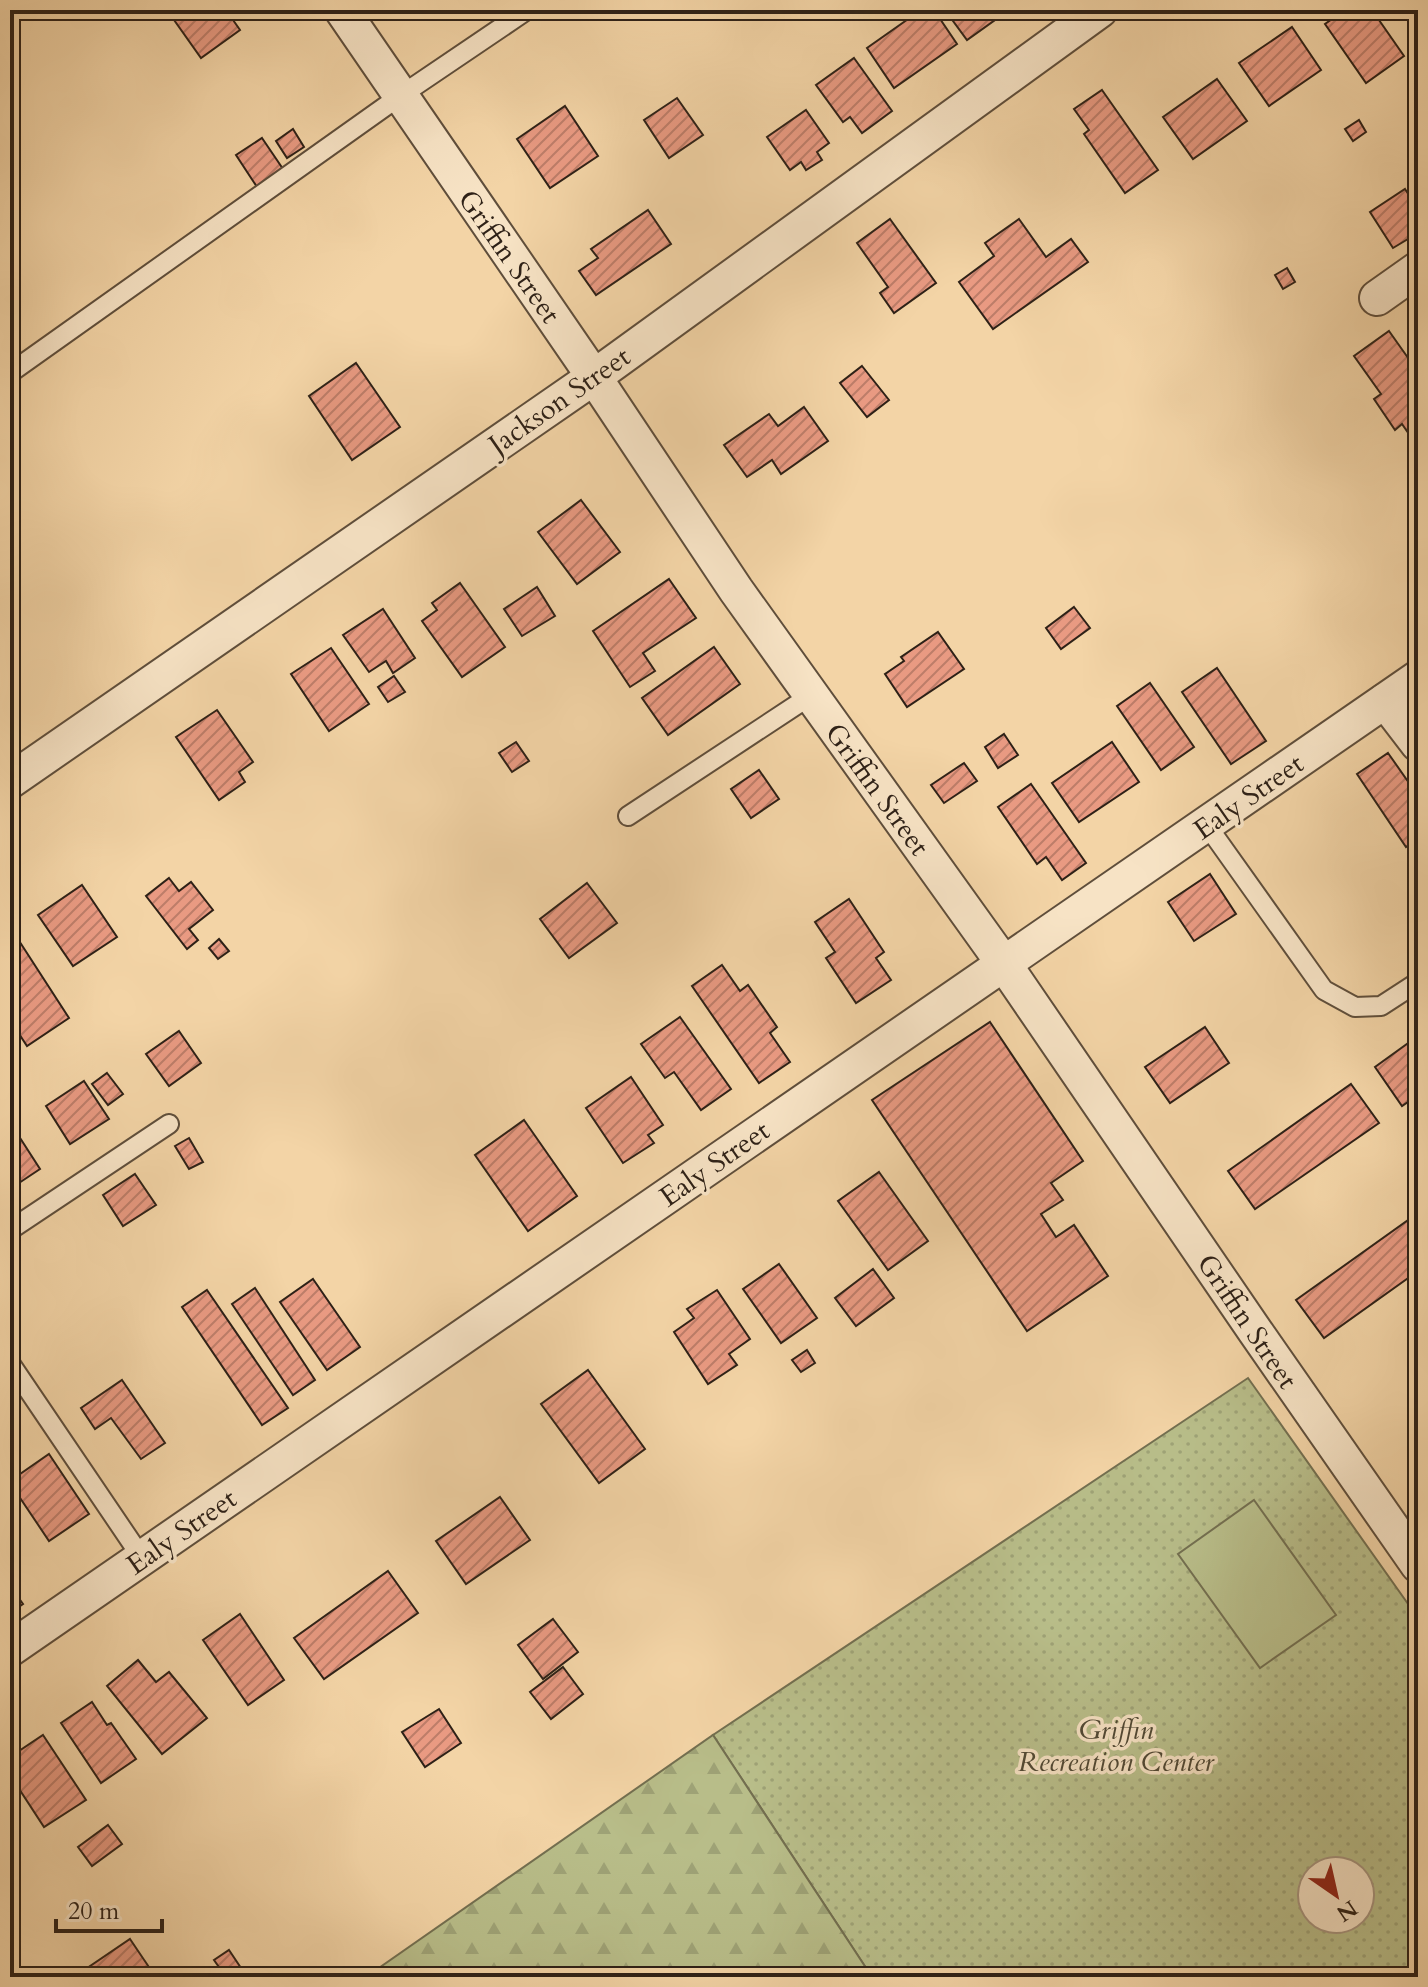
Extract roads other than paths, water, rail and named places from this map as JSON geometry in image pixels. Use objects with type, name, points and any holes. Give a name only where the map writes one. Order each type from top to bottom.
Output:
[{"type":"street","name":"Griffin Street","points":[[342,10],[736,590],[1004,964],[1418,1565]]},
{"type":"street","name":"Jackson Street","points":[[10,781],[594,377],[1100,10]]},
{"type":"street","points":[[1377,298],[1418,269]]},
{"type":"street","name":"Ealy Street","points":[[10,1649],[1418,678]]},
{"type":"street","points":[[1385,701],[1418,744]]},
{"type":"lane","points":[[10,373],[400,96],[527,10]]},
{"type":"lane","points":[[628,816],[810,696]]},
{"type":"lane","points":[[1206,824],[1324,990],[1355,1007],[1381,1006],[1418,982]]},
{"type":"lane","points":[[10,1230],[169,1124]]},
{"type":"lane","points":[[10,1363],[142,1558]]},
{"type":"park label","name":"Griffin Recreation Center","points":[[1116,1745]]}]
